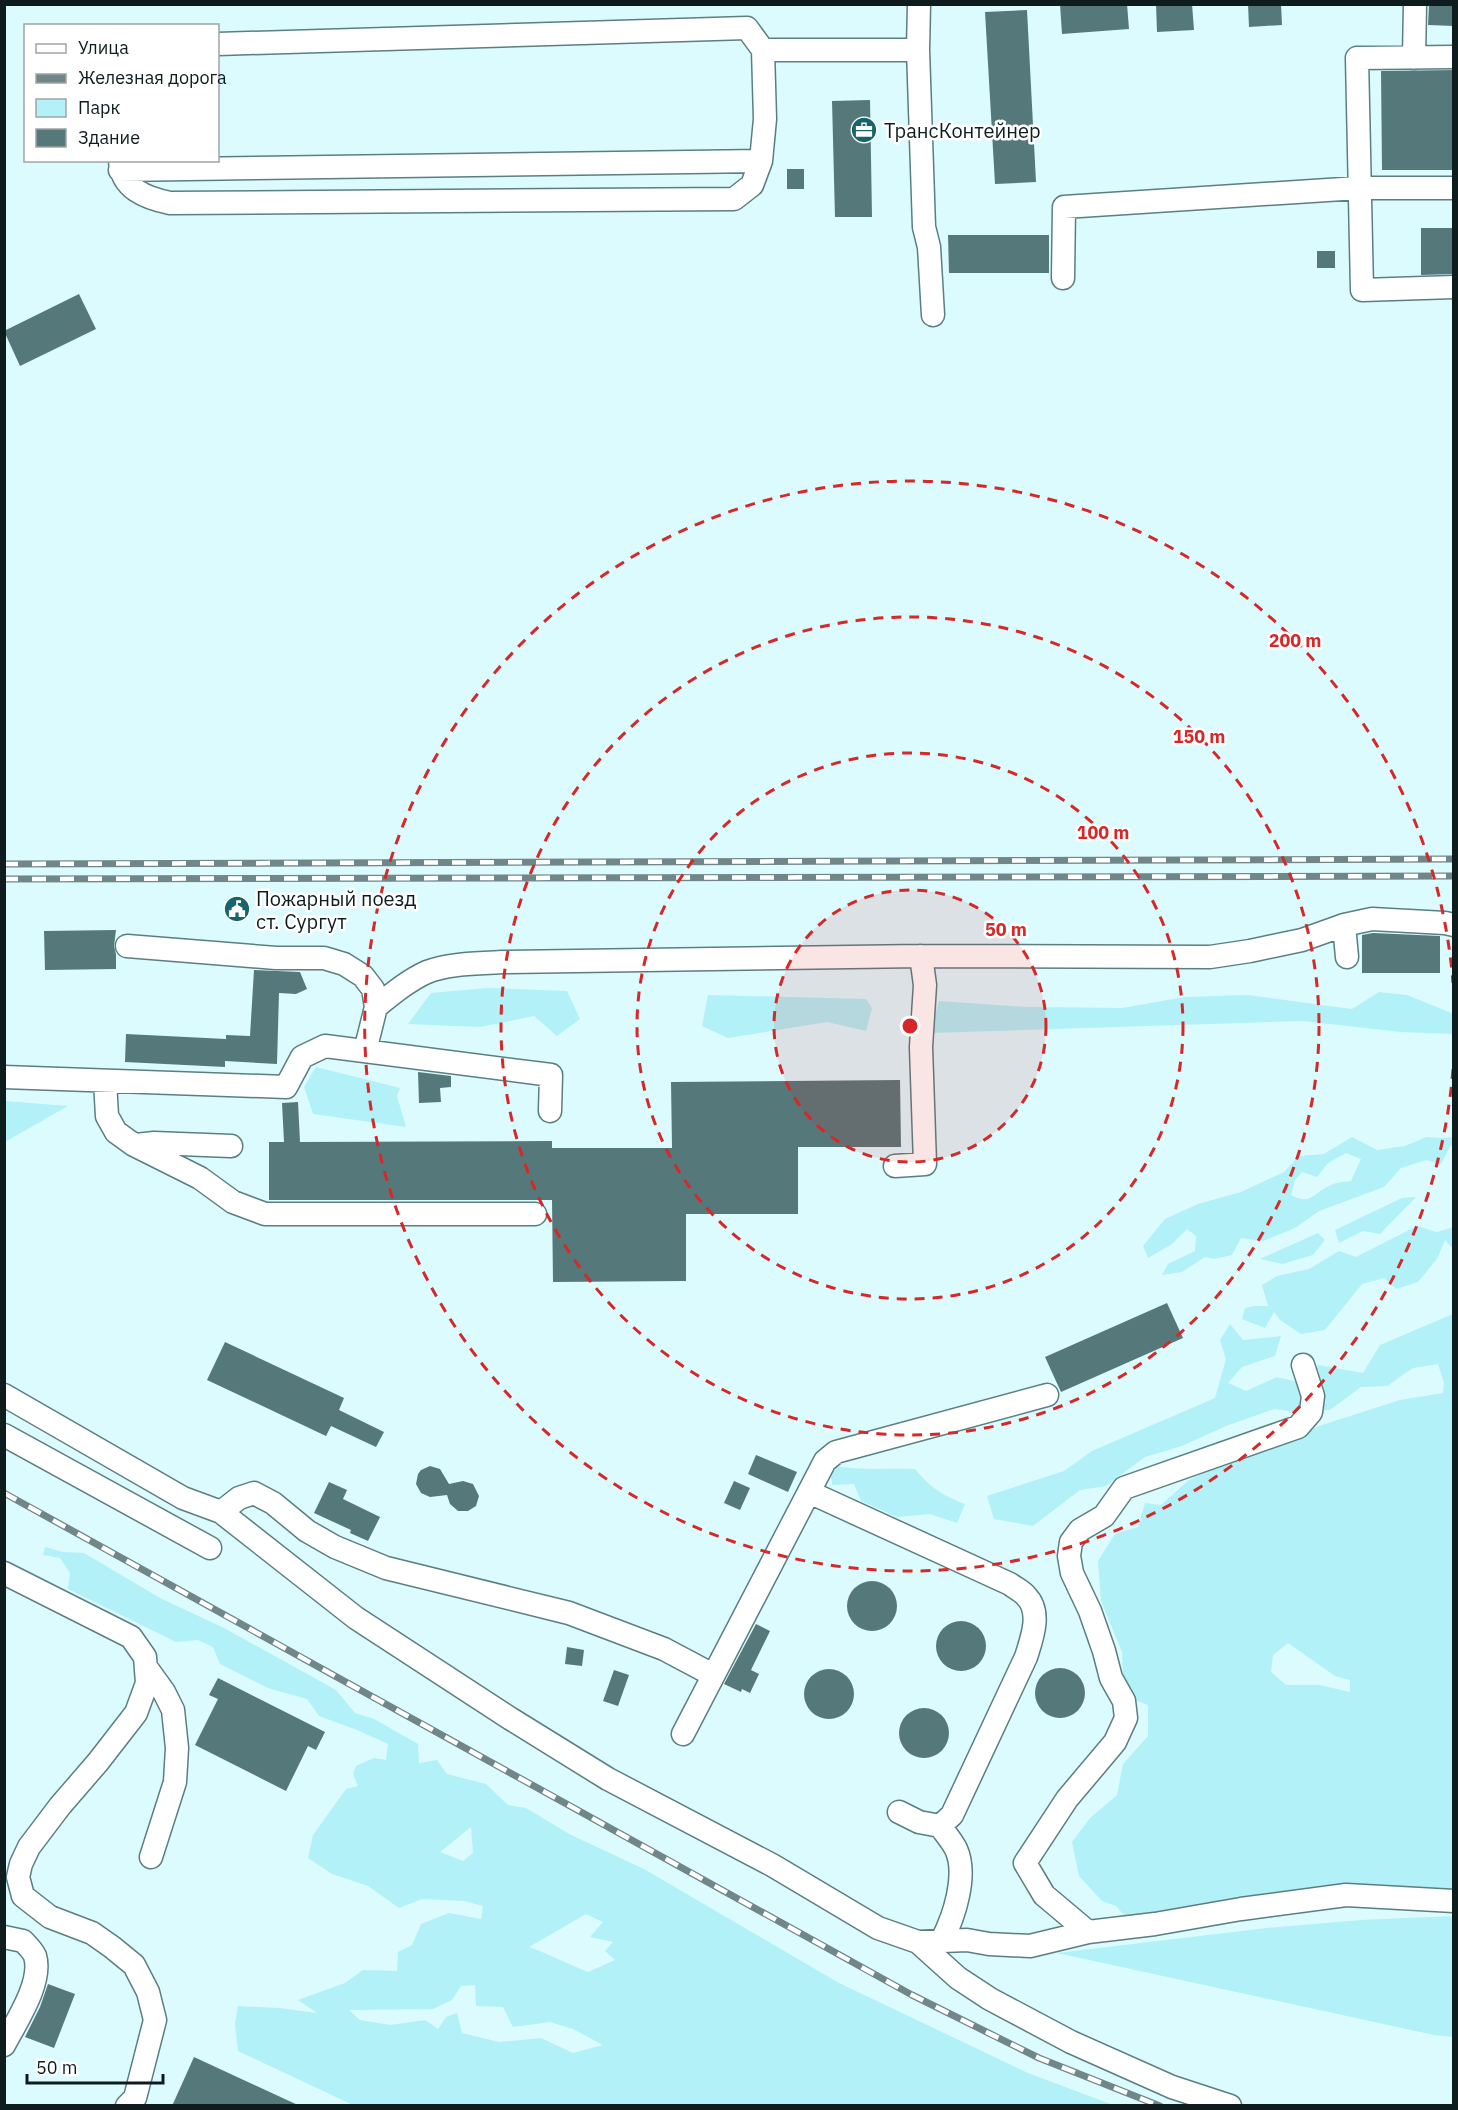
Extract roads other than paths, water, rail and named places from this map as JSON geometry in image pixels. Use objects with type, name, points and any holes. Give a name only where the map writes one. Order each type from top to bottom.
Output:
[{"type":"street","points":[[919,4],[918,50],[924,227],[929,247],[933,315]]},
{"type":"street","points":[[1414,58],[1415,4]]},
{"type":"street","points":[[219,44],[747,28],[763,50],[765,118],[761,161],[753,185],[734,199],[170,203],[147,198],[131,188],[120,165],[761,161]]},
{"type":"street","points":[[763,50],[918,50]]},
{"type":"street","points":[[1454,57],[1357,58],[1358,188],[1362,290],[1454,287]]},
{"type":"street","points":[[1063,278],[1064,207],[1358,188],[1454,188]]},
{"type":"street","points":[[376,1007],[396,990],[427,972],[455,966],[514,962],[921,956],[1210,957],[1302,940],[1344,925],[1372,919],[1445,923],[1454,926]]},
{"type":"street","points":[[1344,925],[1347,957]]},
{"type":"street","points":[[128,946],[276,958],[324,958],[344,964],[363,976],[373,989],[376,1007],[365,1051]]},
{"type":"street","points":[[895,1166],[925,1164],[921,1047],[925,985],[921,956]]},
{"type":"street","points":[[4,1077],[286,1087],[302,1058],[325,1046],[551,1075],[550,1111]]},
{"type":"street","points":[[105,1081],[107,1116],[116,1132],[134,1145],[200,1178],[232,1202],[265,1214],[535,1214]]},
{"type":"street","points":[[134,1145],[154,1143],[231,1146]]},
{"type":"street","points":[[1088,1932],[1044,1894],[1025,1863],[1067,1800],[1116,1742],[1126,1718],[1124,1701],[1111,1678],[1090,1611],[1072,1573],[1069,1556],[1071,1542],[1080,1530],[1104,1516],[1124,1488],[1299,1427],[1311,1412],[1313,1396],[1303,1365]]},
{"type":"street","points":[[4,1395],[183,1498],[221,1512],[356,1618],[510,1719],[608,1779],[772,1866],[878,1928],[918,1942],[967,1940],[989,1944],[1030,1946],[1088,1932],[1346,1895],[1454,1901]]},
{"type":"street","points":[[683,1734],[825,1461],[836,1452],[1047,1395]]},
{"type":"street","points":[[4,1434],[210,1548]]},
{"type":"street","points":[[809,1492],[1010,1584],[1028,1597],[1034,1610],[1035,1630],[1026,1657],[952,1815],[940,1826]]},
{"type":"street","points":[[221,1512],[239,1498],[254,1493],[273,1503],[307,1531],[386,1568],[569,1613],[663,1649],[713,1675]]},
{"type":"street","points":[[4,1572],[131,1637],[145,1657],[147,1683],[136,1713],[29,1847],[18,1877],[23,1896],[50,1917],[92,1933],[134,1965],[139,1974],[148,1992],[155,2020],[135,2103]]},
{"type":"street","points":[[146,1667],[164,1692],[173,1710],[177,1748],[175,1782],[152,1857]]},
{"type":"street","points":[[899,1812],[919,1822],[940,1826],[957,1851],[960,1875],[957,1905],[942,1941]]},
{"type":"street","points":[[4,1937],[23,1941],[34,1954],[37,1973],[27,2000],[4,2045]]},
{"type":"street","points":[[918,1942],[958,1978],[990,1999],[1071,2042],[1172,2087],[1230,2106]]},
{"type":"railway","points":[[4,864],[1454,859]]},
{"type":"railway","points":[[4,879],[1454,876]]},
{"type":"railway","points":[[4,1493],[912,1995],[1039,2058],[1160,2106]]},
{"type":"place","name":"ТрансКонтейнер","points":[[864,130]]},
{"type":"place","name":"Пожарный поезд ст. Сургут","points":[[237,909]]}]
